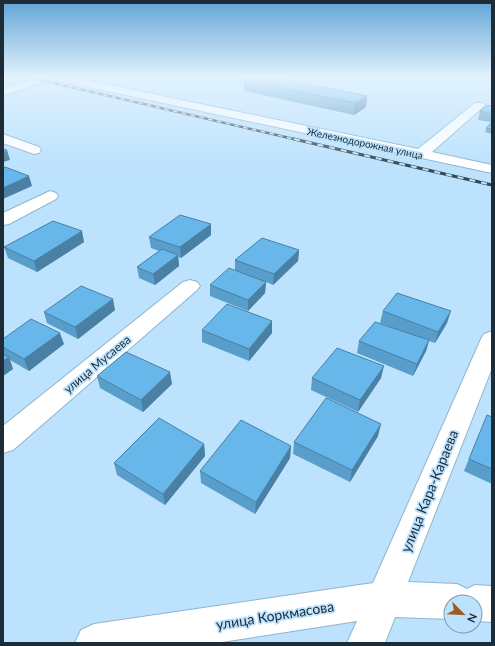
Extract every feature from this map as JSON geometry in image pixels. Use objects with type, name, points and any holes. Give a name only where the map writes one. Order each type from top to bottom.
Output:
[{"type":"street","name":"Железнодорожная улица","points":[[191,106],[492,169]]},
{"type":"street","points":[[420,155],[477,106]]},
{"type":"street","points":[[3,138],[34,150]]},
{"type":"street","points":[[3,220],[50,196]]},
{"type":"street","name":"улица Мусаева","points":[[3,442],[190,286]]},
{"type":"street","name":"улица Кара-Караева","points":[[366,643],[492,338]]},
{"type":"street","name":"улица Коркмасова","points":[[94,643],[385,599],[443,601]]},
{"type":"building","points":[[486,106],[492,106],[492,114],[480,111]]},
{"type":"building","points":[[492,122],[492,129],[486,128]]},
{"type":"building","points":[[5,167],[29,176],[3,188],[3,168]]},
{"type":"building","points":[[180,215],[211,224],[180,247],[149,237]]},
{"type":"building","points":[[53,221],[82,231],[34,261],[4,247]]},
{"type":"building","points":[[262,238],[299,250],[274,274],[235,260]]},
{"type":"building","points":[[162,249],[178,255],[153,274],[137,267]]},
{"type":"building","points":[[229,268],[266,282],[248,300],[210,285]]},
{"type":"building","points":[[81,286],[113,299],[75,327],[44,312]]},
{"type":"building","points":[[397,293],[451,311],[438,332],[383,311]]},
{"type":"building","points":[[227,304],[272,321],[249,349],[202,330]]},
{"type":"building","points":[[31,319],[60,333],[24,359],[3,347],[3,339]]},
{"type":"building","points":[[375,322],[429,340],[417,364],[359,341]]},
{"type":"building","points":[[337,348],[384,366],[360,400],[312,378]]},
{"type":"building","points":[[126,352],[170,372],[141,400],[97,376]]},
{"type":"building","points":[[3,354],[9,357],[3,361]]},
{"type":"building","points":[[326,398],[381,424],[352,470],[294,442]]},
{"type":"building","points":[[487,415],[492,417],[492,469],[469,459]]},
{"type":"building","points":[[159,418],[204,444],[163,494],[114,463]]},
{"type":"building","points":[[241,420],[291,446],[256,502],[200,471]]},
{"type":"railway","points":[[153,106],[298,140]]},
{"type":"railway","points":[[294,139],[492,185]]}]
